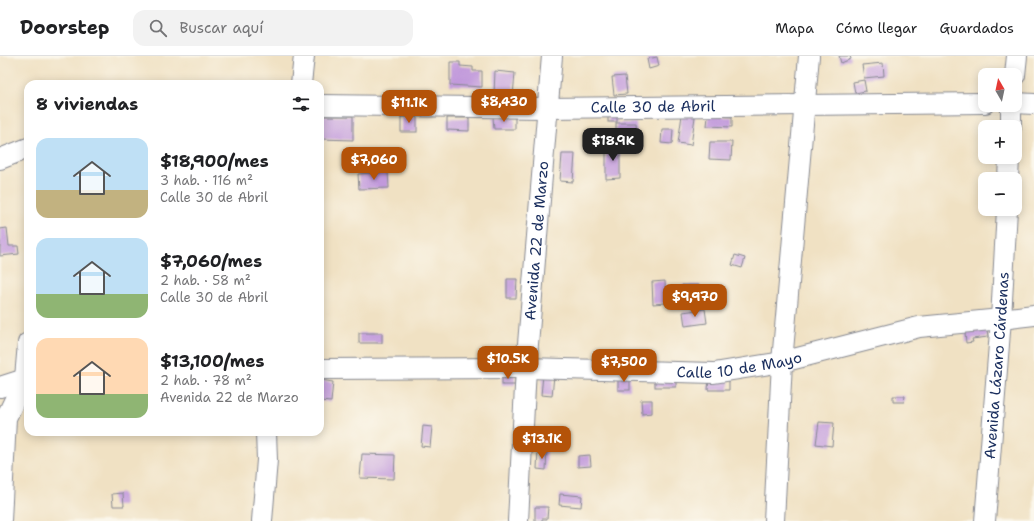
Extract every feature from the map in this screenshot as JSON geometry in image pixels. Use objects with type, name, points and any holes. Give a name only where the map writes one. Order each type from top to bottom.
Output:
[{"type":"street","points":[[301,80],[304,56]]},
{"type":"street","name":"Avenida 22 de Marzo","points":[[518,521],[526,368],[552,56]]},
{"type":"street","points":[[774,521],[782,362],[809,56]]},
{"type":"street","points":[[1016,68],[1017,56]]},
{"type":"street","points":[[1022,103],[1034,104]]},
{"type":"street","name":"Calle 30 de Abril","points":[[324,105],[548,108],[978,104]]},
{"type":"street","points":[[0,159],[24,150]]},
{"type":"street","name":"Avenida Lázaro Cárdenas","points":[[985,521],[1001,319],[1007,216]]},
{"type":"street","name":"Calle 10 de Mayo","points":[[324,369],[526,368],[714,373],[782,362],[919,327],[1001,319],[1034,314]]},
{"type":"street","points":[[0,387],[24,379]]},
{"type":"street","points":[[2,521],[6,418],[24,382]]},
{"type":"street","points":[[262,521],[267,460],[266,436]]},
{"type":"building","points":[[839,56],[850,56],[851,59],[841,63]]},
{"type":"building","points":[[657,57],[659,66],[649,69],[647,59]]},
{"type":"building","points":[[450,62],[460,62],[460,66],[473,67],[473,71],[482,71],[482,87],[450,85]]},
{"type":"building","points":[[883,63],[884,76],[864,78],[862,65]]},
{"type":"building","points":[[495,71],[515,73],[513,96],[494,94]]},
{"type":"building","points":[[625,76],[627,94],[614,95],[612,77]]},
{"type":"building","points":[[864,80],[866,91],[855,93],[853,82]]},
{"type":"building","points":[[682,115],[695,117],[691,145],[678,143]]},
{"type":"building","points":[[324,116],[353,116],[353,140],[324,139]]},
{"type":"building","points":[[608,116],[617,116],[617,122],[608,122]]},
{"type":"building","points":[[708,116],[732,117],[732,127],[707,126]]},
{"type":"building","points":[[401,117],[417,117],[417,132],[401,132]]},
{"type":"building","points":[[493,117],[515,117],[515,129],[494,129]]},
{"type":"building","points":[[447,118],[469,118],[469,131],[447,130]]},
{"type":"building","points":[[616,123],[636,123],[637,139],[616,139]]},
{"type":"building","points":[[662,129],[673,129],[672,144],[661,143]]},
{"type":"building","points":[[710,142],[732,142],[731,160],[709,159]]},
{"type":"building","points":[[606,145],[620,145],[620,178],[606,179]]},
{"type":"building","points":[[562,154],[575,154],[573,182],[560,181]]},
{"type":"building","points":[[388,172],[389,188],[359,189],[358,174]]},
{"type":"building","points":[[7,228],[9,246],[18,246],[19,254],[0,256],[0,229]]},
{"type":"building","points":[[735,255],[745,258],[742,268],[732,265]]},
{"type":"building","points":[[507,279],[517,279],[516,298],[507,298]]},
{"type":"building","points":[[665,281],[666,303],[653,304],[652,282]]},
{"type":"building","points":[[682,285],[700,285],[700,298],[682,299]]},
{"type":"building","points":[[705,309],[707,323],[685,326],[683,312]]},
{"type":"building","points":[[987,329],[988,337],[972,339],[973,342],[966,343],[965,332]]},
{"type":"building","points":[[359,333],[382,333],[382,343],[359,343]]},
{"type":"building","points":[[502,374],[515,374],[515,385],[502,385]]},
{"type":"building","points":[[543,375],[554,375],[552,396],[541,395]]},
{"type":"building","points":[[618,376],[630,376],[630,390],[618,390]]},
{"type":"building","points":[[655,377],[676,377],[676,387],[655,387]]},
{"type":"building","points":[[709,377],[729,378],[729,390],[708,390]]},
{"type":"building","points":[[324,381],[333,382],[331,402],[324,401]]},
{"type":"building","points":[[893,396],[905,396],[904,402],[893,402]]},
{"type":"building","points":[[641,400],[652,400],[652,413],[642,414]]},
{"type":"building","points":[[819,422],[834,423],[832,446],[816,444]]},
{"type":"building","points":[[423,426],[432,427],[430,447],[421,446]]},
{"type":"building","points":[[538,449],[547,450],[546,470],[537,469]]},
{"type":"building","points":[[362,454],[395,455],[394,479],[360,478]]},
{"type":"building","points":[[590,455],[591,466],[578,467],[578,456]]},
{"type":"building","points":[[123,493],[124,506],[113,506],[112,494]]},
{"type":"building","points":[[560,494],[582,496],[581,507],[559,505]]},
{"type":"building","points":[[535,507],[548,507],[547,519],[535,521]]}]
